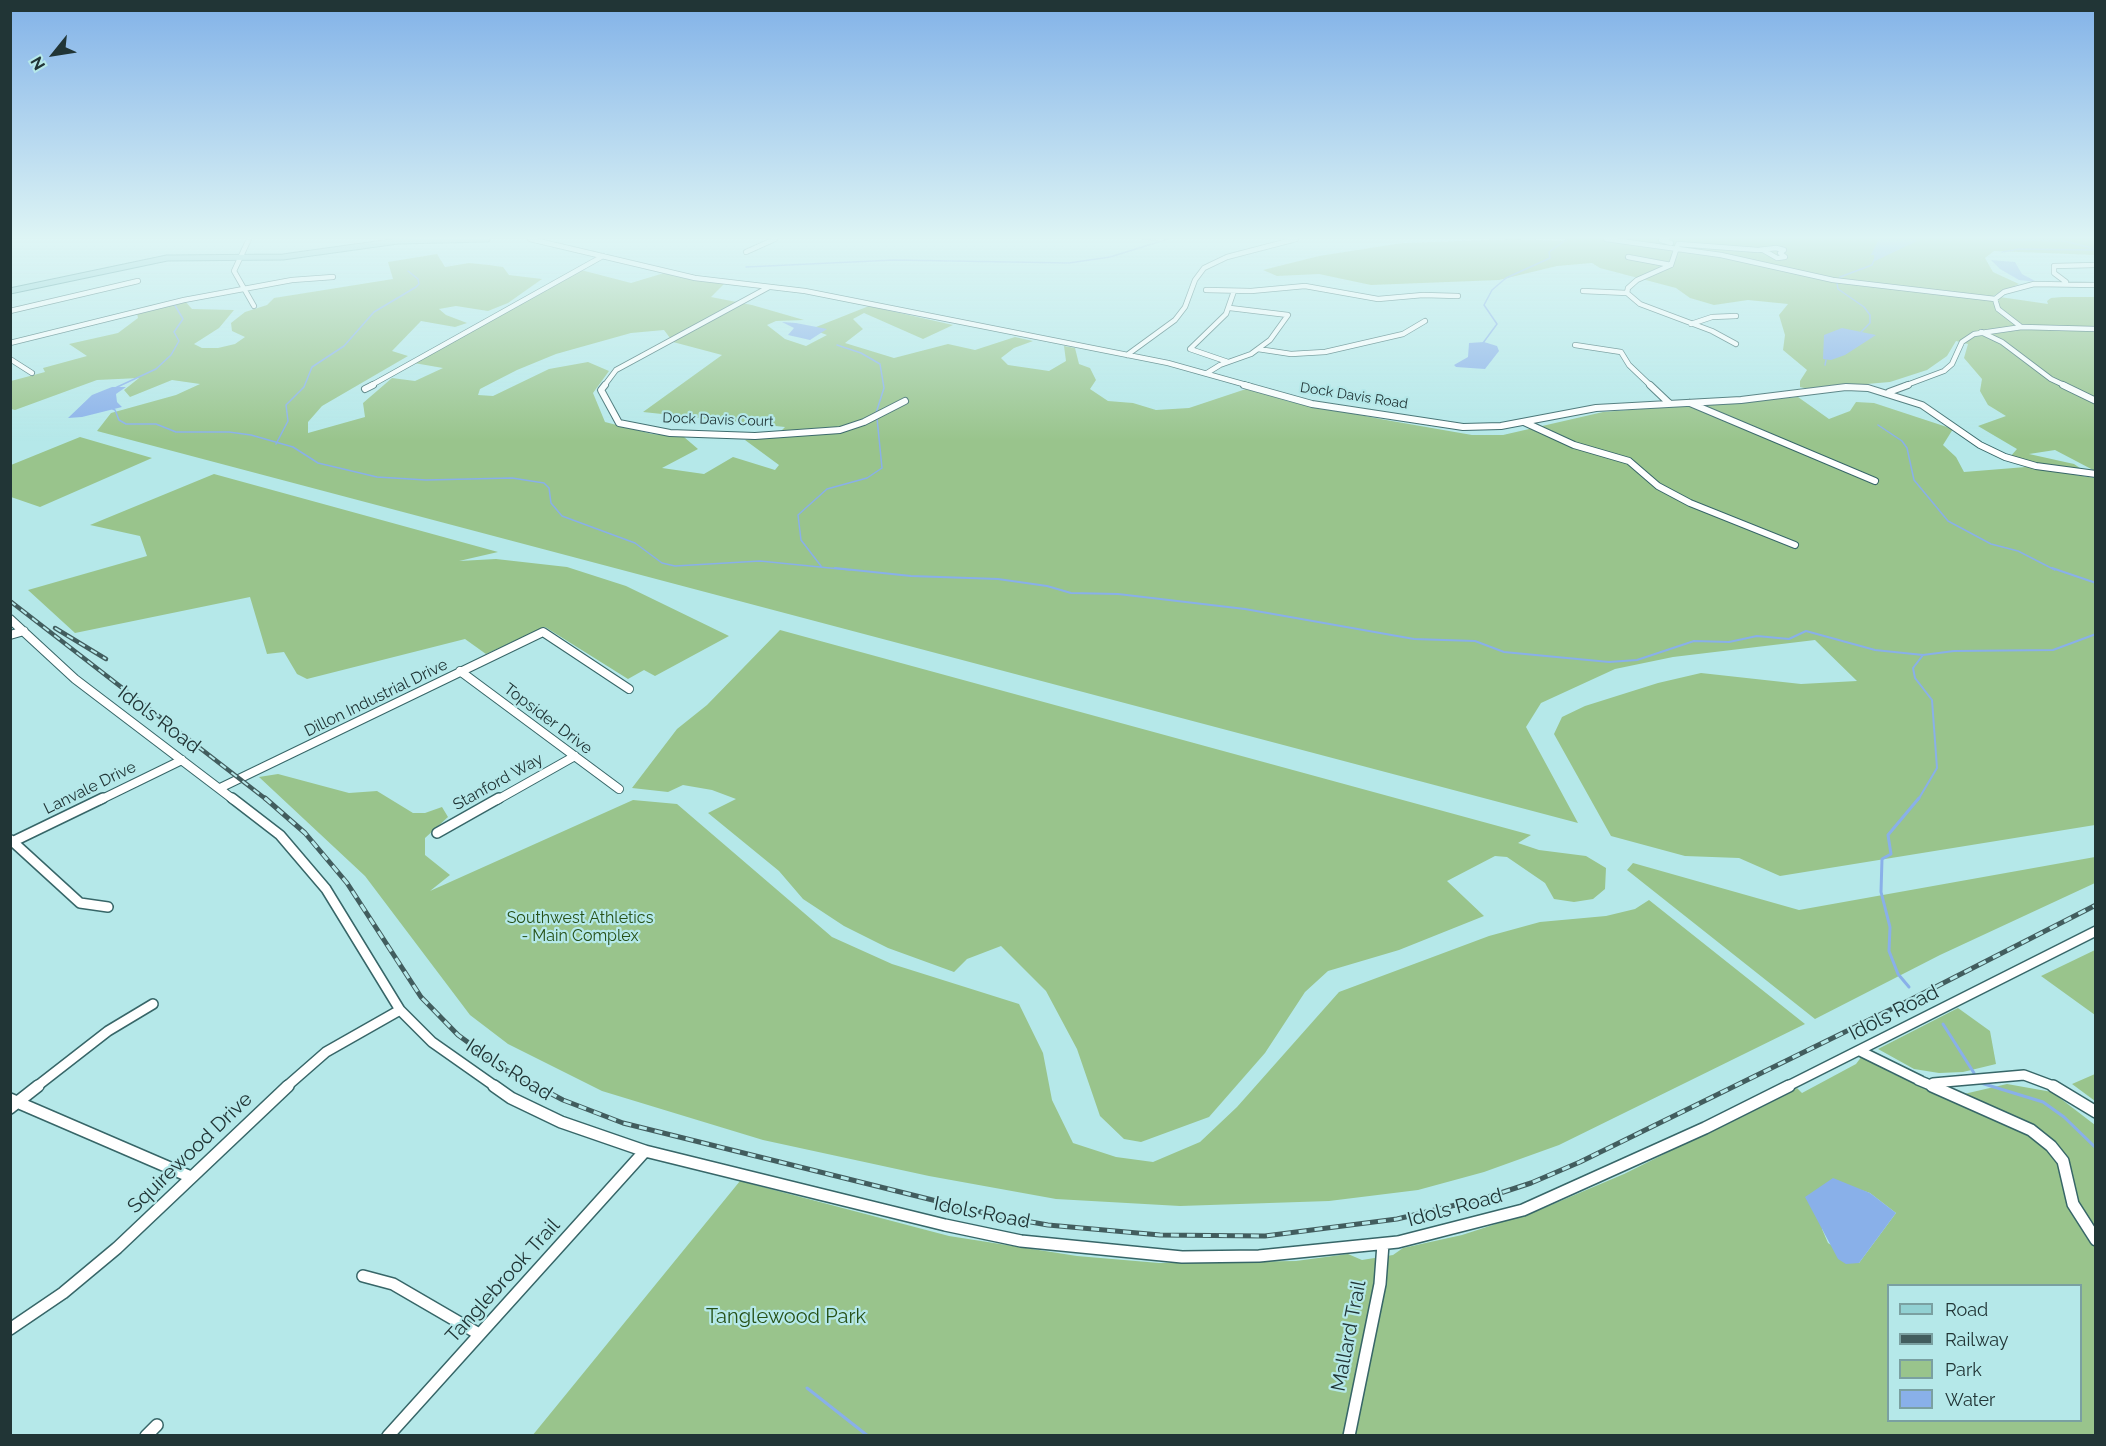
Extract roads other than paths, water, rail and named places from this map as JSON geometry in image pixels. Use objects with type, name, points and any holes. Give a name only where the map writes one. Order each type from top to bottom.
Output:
[{"type":"street","points":[[10,311],[29,306]]},
{"type":"street","points":[[10,343],[159,306]]},
{"type":"street","points":[[365,388],[512,306]]},
{"type":"street","name":"Dock Davis Court","points":[[733,306],[616,370],[601,390],[619,423],[669,433],[755,436],[829,431],[864,422],[905,401]]},
{"type":"street","name":"Dock Davis Road","points":[[877,306],[1127,355],[1207,373],[1321,406],[1385,412],[1471,427],[1524,422],[1584,409],[1776,397],[1846,387],[1888,392],[1922,405],[1980,445],[2005,457],[2048,469],[2096,474]]},
{"type":"street","points":[[1127,355],[1175,320],[1185,306]]},
{"type":"street","points":[[1647,306],[1736,344]]},
{"type":"street","points":[[1998,306],[2001,312],[2022,327]]},
{"type":"street","points":[[1207,373],[1258,349],[1270,340],[1288,315],[1230,308],[1190,349],[1228,362]]},
{"type":"street","points":[[121,315],[129,320]]},
{"type":"street","points":[[1691,324],[1712,317],[1736,316]]},
{"type":"street","points":[[1258,349],[1291,354],[1325,352],[1403,334],[1425,321]]},
{"type":"street","points":[[1888,392],[1944,371],[1952,364],[1964,340],[1981,332],[2022,327],[2096,329]]},
{"type":"street","points":[[1981,332],[2002,342],[2044,375],[2096,401]]},
{"type":"street","points":[[1575,345],[1621,352],[1629,365],[1669,403]]},
{"type":"street","points":[[10,359],[32,373]]},
{"type":"street","points":[[1689,402],[1875,481]]},
{"type":"street","points":[[1524,422],[1574,445],[1629,460],[1658,486],[1690,503],[1795,545]]},
{"type":"street","name":"Idols Road","points":[[10,618],[74,678],[280,835],[326,889],[400,1010],[432,1042],[512,1098],[561,1122],[645,1151],[945,1225],[1021,1241],[1182,1257],[1259,1256],[1383,1244],[1523,1209],[1705,1128],[2096,931]]},
{"type":"street","points":[[10,635],[24,631]]},
{"type":"street","name":"Dillon Industrial Drive","points":[[220,788],[543,632],[629,689]]},
{"type":"street","name":"Topsider Drive","points":[[460,671],[619,789]]},
{"type":"street","name":"Stanford Way","points":[[437,833],[575,756]]},
{"type":"street","name":"Lanvale Drive","points":[[11,841],[182,760]]},
{"type":"street","points":[[11,841],[80,903],[108,907]]},
{"type":"street","points":[[13,1103],[108,1031],[153,1004]]},
{"type":"street","name":"Squirewood Drive","points":[[10,1329],[63,1293],[108,1256],[327,1052],[400,1010]]},
{"type":"street","points":[[1860,1051],[1918,1080],[1999,1114],[2031,1130],[2051,1146],[2063,1161],[2073,1204],[2096,1240]]},
{"type":"street","points":[[1918,1080],[1942,1084],[2002,1075],[2024,1075],[2052,1085],[2096,1112]]},
{"type":"street","points":[[13,1103],[191,1177]]},
{"type":"street","name":"Tanglebrook Trail","points":[[388,1436],[645,1151]]},
{"type":"street","name":"Mallard Trail","points":[[1349,1436],[1380,1284],[1383,1244]]},
{"type":"street","points":[[363,1276],[393,1284],[479,1334]]},
{"type":"street","points":[[146,1436],[157,1425]]},
{"type":"water","points":[[782,322],[827,329],[810,340],[788,335],[794,328]]},
{"type":"water","points":[[1842,328],[1876,335],[1845,355],[1831,360],[1823,359],[1824,335]]},
{"type":"water","points":[[1484,342],[1497,346],[1499,351],[1485,369],[1454,365],[1468,357],[1469,343]]},
{"type":"water","points":[[112,387],[126,387],[116,394],[117,402],[122,407],[82,417],[68,418],[92,395]]},
{"type":"water","points":[[1833,1178],[1870,1193],[1896,1213],[1859,1263],[1846,1264],[1838,1259],[1805,1197]]},
{"type":"waterway","points":[[115,388],[156,369],[171,355],[179,341],[174,332],[183,319],[176,306]]},
{"type":"waterway","points":[[277,442],[288,421],[286,405],[304,387],[312,367],[344,346],[374,312],[383,306]]},
{"type":"waterway","points":[[1483,343],[1497,324],[1485,306]]},
{"type":"waterway","points":[[1860,333],[1870,323],[1870,315],[1863,306]]},
{"type":"waterway","points":[[837,345],[861,353],[880,364],[884,388],[876,413]]},
{"type":"waterway","points":[[1825,365],[1826,360]]},
{"type":"waterway","points":[[111,408],[115,410],[119,420],[126,424],[156,424],[176,432],[229,432],[277,442]]},
{"type":"waterway","points":[[821,566],[801,540],[798,515],[827,489],[867,478],[882,468],[877,418]]},
{"type":"waterway","points":[[1878,425],[1902,441],[1907,448],[1914,480],[1948,521],[1991,544],[2018,551],[2055,570]]},
{"type":"waterway","points":[[277,442],[293,447],[318,463],[377,477],[426,480],[512,478],[544,483],[549,488],[551,503],[562,516],[635,543],[662,563],[675,566],[760,561],[850,570]]},
{"type":"waterway","points":[[835,568],[911,576],[998,579],[1047,586],[1071,593],[1118,594],[1245,609],[1414,639],[1475,641],[1504,652],[1609,662],[1637,660],[1694,641],[1729,642],[1757,636],[1789,639],[1806,631],[1875,650],[1923,655]]},
{"type":"waterway","points":[[2052,568],[2096,583]]},
{"type":"waterway","points":[[1923,655],[1954,651],[2053,650],[2096,634]]},
{"type":"waterway","points":[[1918,800],[1937,768],[1932,700],[1915,678],[1913,668],[1923,655]]},
{"type":"waterway","points":[[1909,987],[1898,974],[1889,951],[1890,927],[1881,892],[1882,859],[1891,854],[1888,835],[1919,798]]},
{"type":"waterway","points":[[1943,1024],[1974,1073]]},
{"type":"waterway","points":[[1981,1083],[2043,1102],[2064,1117],[2096,1148]]},
{"type":"waterway","points":[[807,1388],[868,1436]]},
{"type":"railway","points":[[10,601],[267,800]]},
{"type":"railway","points":[[55,628],[106,659]]},
{"type":"railway","points":[[265,798],[305,833],[347,883],[421,997],[458,1035],[506,1070],[563,1100],[623,1123],[997,1216],[1048,1225],[1160,1235],[1265,1236],[1397,1219],[1485,1198],[1531,1183],[1580,1162],[1912,999],[2096,905]]},
{"type":"park label","name":"Southwest Athletics - Main Complex","points":[[580,927]]},
{"type":"park label","name":"Tanglewood Park","points":[[786,1317]]}]
